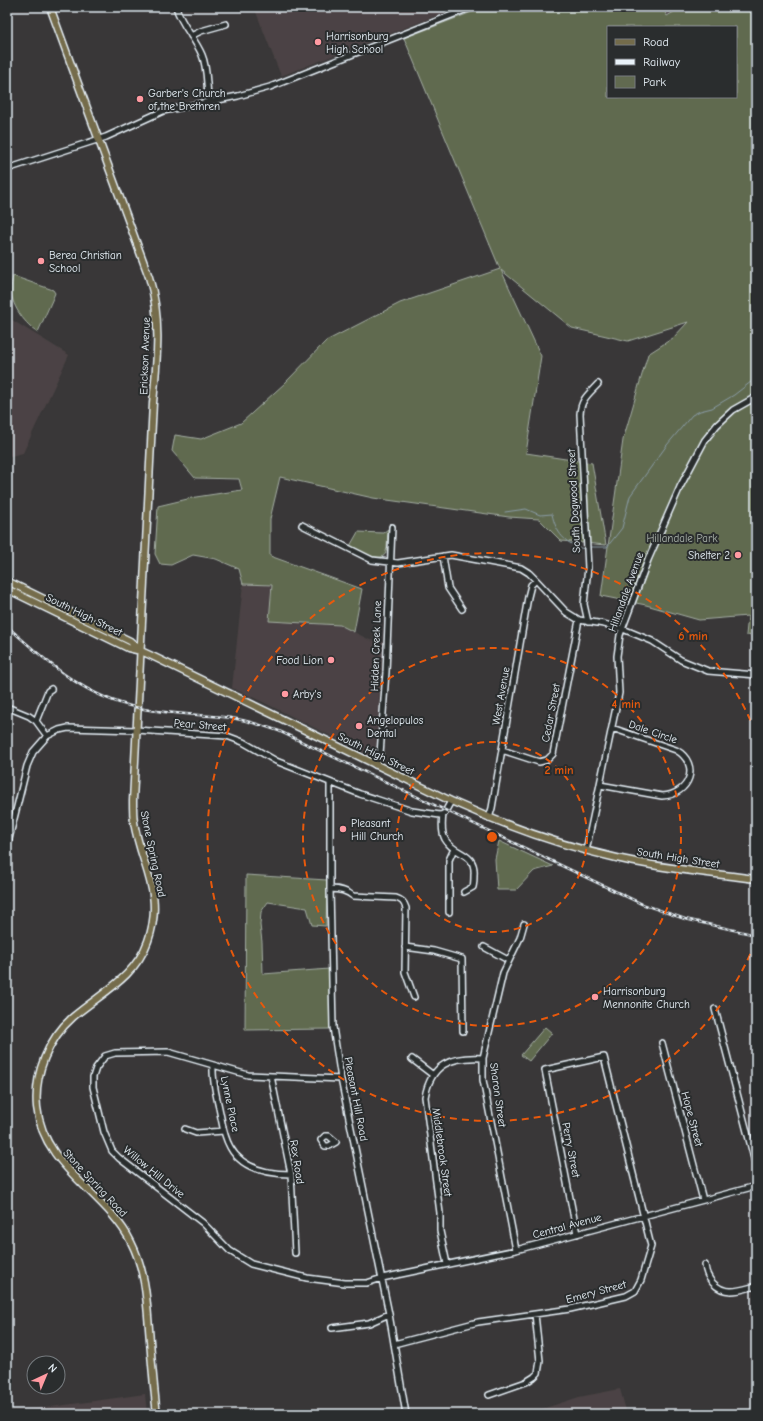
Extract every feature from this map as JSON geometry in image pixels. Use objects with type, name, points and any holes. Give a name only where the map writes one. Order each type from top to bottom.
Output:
[{"type":"main road","name":"Erickson Avenue","points":[[50,7],[149,276],[155,298],[157,316],[157,348],[141,651]]},
{"type":"main road","points":[[7,581],[130,641],[141,651]]},
{"type":"main road","name":"South High Street","points":[[7,589],[128,648],[141,651],[451,802],[489,818],[532,834],[586,851],[676,869],[756,879]]},
{"type":"main road","name":"Stone Spring Road","points":[[141,651],[133,801],[134,822],[152,884],[154,908],[152,925],[148,942],[138,961],[123,979],[72,1017],[57,1034],[44,1059],[39,1074],[37,1087],[37,1108],[42,1131],[55,1154],[115,1218],[136,1251],[145,1283],[157,1414]]},
{"type":"street","points":[[176,7],[180,17],[199,49],[204,63],[208,102]]},
{"type":"street","points":[[7,169],[98,140],[163,111],[238,96],[270,87],[472,7]]},
{"type":"street","points":[[191,36],[201,31],[226,24]]},
{"type":"street","name":"South Dogwood Street","points":[[588,622],[584,604],[588,568],[580,405],[598,384]]},
{"type":"street","name":"Hillandale Avenue","points":[[586,851],[619,692],[617,656],[618,645],[623,629],[656,541],[680,487],[698,453],[708,436],[722,420],[739,405],[756,397]]},
{"type":"street","points":[[302,525],[367,558],[390,563],[443,556],[459,556],[521,568],[530,573],[566,612],[579,620],[623,629],[652,641],[681,660],[708,671],[756,675]]},
{"type":"street","name":"Hidden Creek Lane","points":[[376,765],[380,754],[386,672],[392,527]]},
{"type":"street","points":[[443,556],[448,588],[462,609]]},
{"type":"street","name":"West Avenue","points":[[489,818],[528,598],[531,585],[536,580]]},
{"type":"street","name":"Cedar Street","points":[[502,750],[538,762],[547,760],[553,754],[579,620]]},
{"type":"street","points":[[36,721],[48,691],[51,689]]},
{"type":"street","points":[[7,707],[29,716],[36,721],[47,736]]},
{"type":"street","name":"Pear Street","points":[[7,847],[30,757],[37,746],[47,736],[59,730],[68,728],[136,730],[231,737],[243,742],[276,761],[330,783],[412,811],[433,815],[443,814]]},
{"type":"street","name":"Dale Circle","points":[[600,785],[662,796],[670,796],[677,794],[690,778],[688,762],[681,753],[612,728]]},
{"type":"street","name":"Pleasant Hill Road","points":[[330,783],[330,888],[333,1027],[389,1314],[406,1414]]},
{"type":"street","points":[[451,802],[443,814],[442,833],[444,838],[454,849],[467,856],[475,869],[473,887],[464,892]]},
{"type":"street","points":[[7,821],[13,823]]},
{"type":"street","points":[[449,912],[449,860],[454,849]]},
{"type":"street","points":[[330,888],[348,892],[353,896],[401,899],[406,908],[405,975],[414,997]]},
{"type":"street","name":"Sharon Street","points":[[516,1250],[483,1080],[483,1058],[503,973],[520,938],[524,924]]},
{"type":"street","points":[[405,947],[434,951],[462,959],[463,1031]]},
{"type":"street","points":[[484,947],[508,960]]},
{"type":"street","points":[[715,1009],[756,1166]]},
{"type":"street","name":"Hope Street","points":[[662,1043],[703,1200]]},
{"type":"street","name":"Willow Hill Drive","points":[[342,1079],[248,1075],[168,1052],[115,1053],[105,1056],[96,1068],[93,1077],[93,1087],[104,1132],[112,1151],[203,1223],[230,1251],[251,1264],[307,1278],[345,1283],[368,1283],[382,1278]]},
{"type":"street","name":"Perry Street","points":[[577,1234],[545,1070],[604,1057]]},
{"type":"street","name":"Emery Street","points":[[394,1344],[478,1322],[570,1309],[626,1296],[635,1291],[641,1280],[651,1246],[604,1057]]},
{"type":"street","points":[[412,1059],[433,1075],[440,1068],[459,1058],[483,1058]]},
{"type":"street","name":"Lynne Place","points":[[214,1066],[213,1077],[224,1131],[230,1147],[241,1160],[255,1169],[274,1174],[291,1174]]},
{"type":"street","name":"Middlebrook Street","points":[[433,1075],[426,1090],[424,1102],[440,1213],[440,1231],[447,1264]]},
{"type":"street","name":"Rex Road","points":[[271,1076],[291,1174],[295,1253]]},
{"type":"street","points":[[185,1129],[196,1134],[224,1131]]},
{"type":"street","name":"Central Avenue","points":[[382,1278],[516,1250],[756,1186]]},
{"type":"street","points":[[705,1265],[706,1273],[709,1279],[718,1287],[726,1291],[741,1290],[756,1286]]},
{"type":"street","points":[[332,1328],[369,1323],[389,1314]]},
{"type":"street","points":[[489,1396],[526,1382],[534,1377],[538,1372],[540,1361],[535,1314]]},
{"type":"shaded area","name":"Harrisonburg High School","points":[[254,7],[459,7],[281,76]]},
{"type":"shaded area","points":[[662,7],[682,7],[667,16]]},
{"type":"shaded area","points":[[7,317],[69,355],[23,453],[11,456],[7,455]]},
{"type":"shaded area","points":[[243,584],[272,585],[269,621],[340,625],[370,640],[383,642],[376,752],[374,755],[371,756],[232,688]]},
{"type":"shaded area","points":[[620,1389],[627,1414],[527,1414],[579,1397]]},
{"type":"shaded area","points":[[145,1394],[147,1414],[7,1414],[7,1413]]},
{"type":"green space","name":"Hillandale Park","points":[[485,7],[662,7],[667,16],[682,7],[756,7],[756,636],[746,635],[748,616],[699,620],[646,605],[601,596],[623,440],[648,354],[673,338],[688,322],[628,341],[572,328],[501,270],[541,356],[526,453],[592,463],[606,545],[561,541],[539,519],[509,517],[373,498],[280,477],[270,519],[270,556],[362,589],[354,632],[340,625],[269,621],[272,585],[243,584],[239,569],[216,559],[193,555],[171,565],[160,564],[155,554],[158,506],[196,497],[242,490],[239,479],[195,478],[172,451],[175,435],[201,439],[241,423],[285,383],[326,341],[400,303],[500,269],[404,38]]},
{"type":"green space","points":[[13,276],[53,290],[55,293],[38,332],[24,320],[14,303],[11,291]]},
{"type":"green space","points":[[388,529],[387,549],[384,556],[375,557],[350,546],[358,532],[383,533]]},
{"type":"green space","points":[[499,841],[553,866],[534,871],[516,890],[497,890],[495,859]]},
{"type":"green space","points":[[246,875],[327,880],[326,926],[312,925],[307,908],[268,902],[261,912],[260,925],[263,974],[329,969],[330,1029],[245,1030]]},
{"type":"green space","points":[[545,1027],[552,1033],[529,1061],[521,1055]]},
{"type":"waterway","points":[[590,547],[607,547],[622,528],[630,496],[667,445],[692,415],[712,408],[734,395],[756,378]]},
{"type":"waterway","points":[[505,512],[526,509],[540,515],[552,514],[556,527],[562,537],[577,547],[584,549]]},
{"type":"railway","points":[[7,626],[52,665],[84,687],[101,696],[119,703],[139,708],[170,713],[230,718],[252,722],[279,731],[642,904],[685,919],[756,935]]},
{"type":"place","name":"Harrisonburg High School","points":[[318,42]]},
{"type":"place","name":"Garber's Church of the Brethren","points":[[140,99]]},
{"type":"place","name":"Berea Christian School","points":[[41,261]]},
{"type":"place","name":"Shelter 2","points":[[738,555]]},
{"type":"place","name":"Food Lion","points":[[331,660]]},
{"type":"place","name":"Arby's","points":[[285,694]]},
{"type":"place","name":"Angelopulos Dental","points":[[359,726]]},
{"type":"place","name":"Pleasant Hill Church","points":[[343,829]]},
{"type":"place","name":"Harrisonburg Mennonite Church","points":[[595,997]]}]
